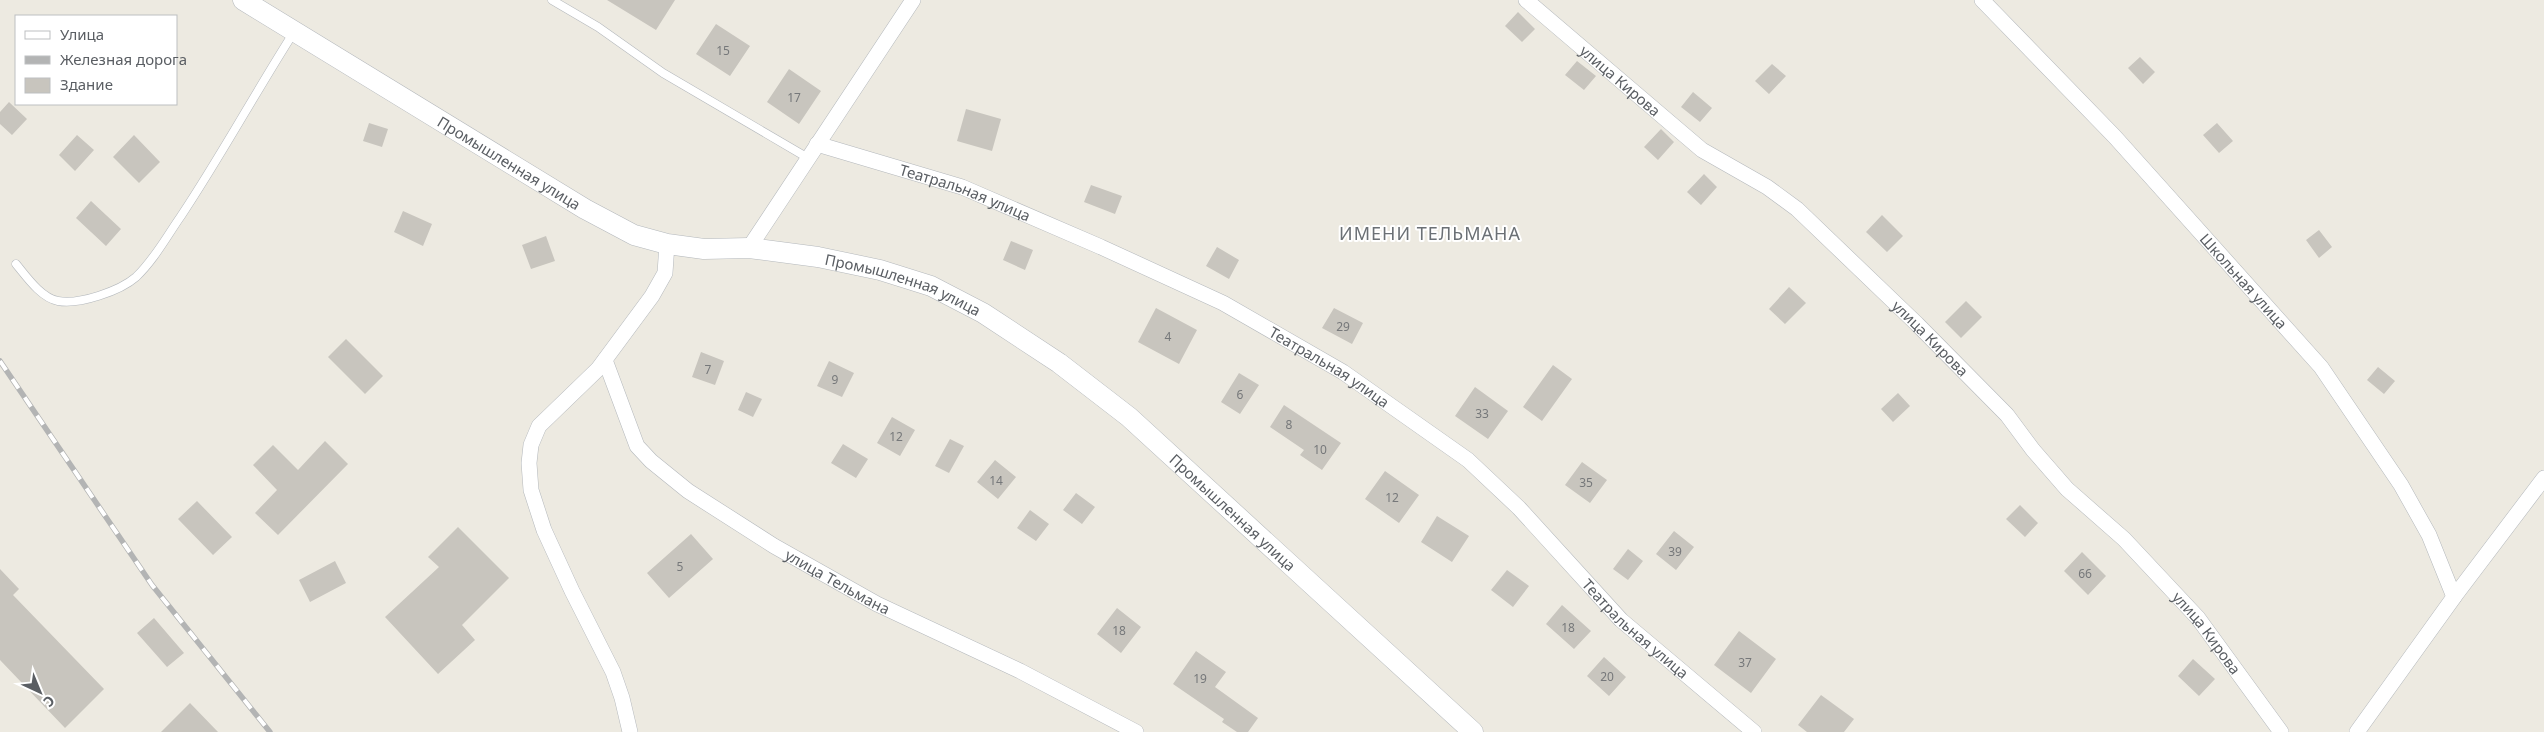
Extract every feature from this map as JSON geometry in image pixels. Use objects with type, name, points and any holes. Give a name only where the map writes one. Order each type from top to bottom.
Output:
[{"type":"street","name":"Промышленная улица","points":[[244,0],[584,209],[634,235],[667,244],[704,249],[749,248],[818,257],[871,268],[931,286],[983,313],[1059,362],[1129,417],[1473,732]]},
{"type":"street","points":[[749,248],[913,0]]},
{"type":"street","name":"улица Кирова","points":[[1526,0],[1702,150],[1767,187],[1797,209],[1902,310],[2007,415],[2033,450],[2067,489],[2124,539],[2198,618],[2281,732]]},
{"type":"street","name":"Школьная улица","points":[[1982,0],[2115,137],[2321,367],[2402,485],[2429,535],[2454,597]]},
{"type":"street","name":"Театральная улица","points":[[817,144],[962,188],[1101,247],[1223,303],[1343,372],[1468,460],[1519,508],[1621,620],[1754,732]]},
{"type":"street","points":[[630,732],[622,698],[613,672],[544,530],[532,490],[529,463],[531,445],[539,426],[605,360],[652,296],[665,273],[667,244]]},
{"type":"street","name":"улица Тельмана","points":[[605,360],[638,446],[651,461],[688,491],[774,546],[876,604],[1020,671],[1136,732]]},
{"type":"street","points":[[2357,732],[2454,597],[2544,480]]},
{"type":"lane","points":[[552,0],[598,26],[663,73],[808,158]]},
{"type":"lane","points":[[16,264],[36,288],[56,301],[75,301],[120,289],[136,276],[161,245],[200,187],[294,32]]},
{"type":"building","points":[[607,0],[675,0],[656,30]]},
{"type":"building","points":[[1518,12],[1535,29],[1522,42],[1505,26]]},
{"type":"building","points":[[716,24],[750,46],[730,76],[696,54]]},
{"type":"building","points":[[2140,57],[2155,72],[2143,84],[2128,68]]},
{"type":"building","points":[[1577,61],[1596,76],[1584,90],[1565,75]]},
{"type":"building","points":[[1772,64],[1786,76],[1769,94],[1755,81]]},
{"type":"building","points":[[789,69],[821,91],[799,124],[767,102]]},
{"type":"building","points":[[1693,92],[1712,108],[1700,122],[1681,107]]},
{"type":"building","points":[[9,102],[27,119],[12,135],[0,124],[0,112]]},
{"type":"building","points":[[966,109],[1001,119],[992,151],[957,141]]},
{"type":"building","points":[[369,123],[388,129],[382,147],[363,141]]},
{"type":"building","points":[[2217,123],[2233,141],[2219,153],[2203,135]]},
{"type":"building","points":[[1661,129],[1674,142],[1658,160],[1644,147]]},
{"type":"building","points":[[77,135],[94,150],[75,171],[59,155]]},
{"type":"building","points":[[134,135],[160,162],[139,183],[113,157]]},
{"type":"building","points":[[1704,174],[1717,187],[1701,205],[1687,192]]},
{"type":"building","points":[[1091,185],[1122,196],[1115,214],[1084,202]]},
{"type":"building","points":[[91,201],[121,229],[106,246],[76,218]]},
{"type":"building","points":[[403,211],[432,224],[423,246],[394,232]]},
{"type":"building","points":[[1882,215],[1903,236],[1887,252],[1866,232]]},
{"type":"building","points":[[2319,230],[2332,247],[2319,258],[2306,240]]},
{"type":"building","points":[[546,236],[555,261],[531,269],[522,245]]},
{"type":"building","points":[[1011,241],[1033,250],[1025,270],[1003,260]]},
{"type":"building","points":[[1217,247],[1239,260],[1229,279],[1206,266]]},
{"type":"building","points":[[1789,287],[1806,303],[1785,324],[1769,309]]},
{"type":"building","points":[[1966,301],[1982,317],[1961,338],[1945,322]]},
{"type":"building","points":[[1156,308],[1197,330],[1179,364],[1138,342]]},
{"type":"building","points":[[1334,308],[1363,323],[1352,344],[1322,328]]},
{"type":"building","points":[[346,339],[383,376],[365,394],[328,357]]},
{"type":"building","points":[[701,352],[724,361],[715,385],[692,377]]},
{"type":"building","points":[[829,361],[854,373],[842,397],[817,386]]},
{"type":"building","points":[[1553,365],[1572,379],[1542,421],[1523,407]]},
{"type":"building","points":[[2378,367],[2395,381],[2384,394],[2367,380]]},
{"type":"building","points":[[1239,373],[1259,385],[1240,414],[1221,402]]},
{"type":"building","points":[[1475,387],[1508,411],[1488,439],[1455,416]]},
{"type":"building","points":[[746,392],[762,399],[753,417],[738,410]]},
{"type":"building","points":[[1898,393],[1910,406],[1893,422],[1881,409]]},
{"type":"building","points":[[1284,405],[1341,443],[1322,470],[1300,455],[1304,450],[1270,427]]},
{"type":"building","points":[[892,417],[915,430],[900,456],[877,443]]},
{"type":"building","points":[[950,439],[964,446],[949,473],[935,466]]},
{"type":"building","points":[[325,441],[348,464],[278,535],[255,513],[277,490],[253,465],[273,445],[298,470]]},
{"type":"building","points":[[843,444],[868,459],[856,478],[831,463]]},
{"type":"building","points":[[995,460],[1016,477],[998,499],[977,482]]},
{"type":"building","points":[[1582,462],[1607,480],[1590,503],[1565,485]]},
{"type":"building","points":[[1385,471],[1419,495],[1399,523],[1365,499]]},
{"type":"building","points":[[1076,493],[1095,507],[1082,524],[1063,510]]},
{"type":"building","points":[[197,501],[232,537],[213,555],[178,519]]},
{"type":"building","points":[[2020,505],[2038,523],[2025,537],[2006,519]]},
{"type":"building","points":[[1030,510],[1049,524],[1036,541],[1017,528]]},
{"type":"building","points":[[1437,516],[1469,536],[1452,562],[1421,542]]},
{"type":"building","points":[[458,527],[509,578],[462,625],[475,640],[438,674],[385,617],[439,567],[428,557]]},
{"type":"building","points":[[1674,531],[1694,547],[1676,570],[1656,554]]},
{"type":"building","points":[[691,534],[713,559],[669,598],[647,573]]},
{"type":"building","points":[[1628,549],[1643,561],[1628,580],[1613,569]]},
{"type":"building","points":[[2082,552],[2106,576],[2088,595],[2064,571]]},
{"type":"building","points":[[335,561],[346,583],[310,602],[299,580]]},
{"type":"building","points":[[0,569],[19,589],[13,595],[104,689],[65,728],[0,660]]},
{"type":"building","points":[[1507,570],[1529,586],[1513,607],[1491,590]]},
{"type":"building","points":[[1562,605],[1591,631],[1574,649],[1546,624]]},
{"type":"building","points":[[1117,608],[1141,627],[1121,653],[1097,634]]},
{"type":"building","points":[[154,618],[184,653],[167,667],[137,633]]},
{"type":"building","points":[[1739,631],[1776,659],[1751,693],[1714,665]]},
{"type":"building","points":[[1196,651],[1226,672],[1215,687],[1258,718],[1248,732],[1237,732],[1222,722],[1224,719],[1173,684]]},
{"type":"building","points":[[1604,657],[1626,677],[1609,696],[1587,676]]},
{"type":"building","points":[[2193,659],[2215,679],[2199,696],[2178,676]]},
{"type":"building","points":[[1821,695],[1854,719],[1844,732],[1807,732],[1798,725]]},
{"type":"building","points":[[190,703],[218,732],[161,732]]},
{"type":"railway","points":[[0,361],[152,585],[270,732]]},
{"type":"district","name":"ИМЕНИ ТЕЛЬМАНА","points":[[1430,233]]}]
